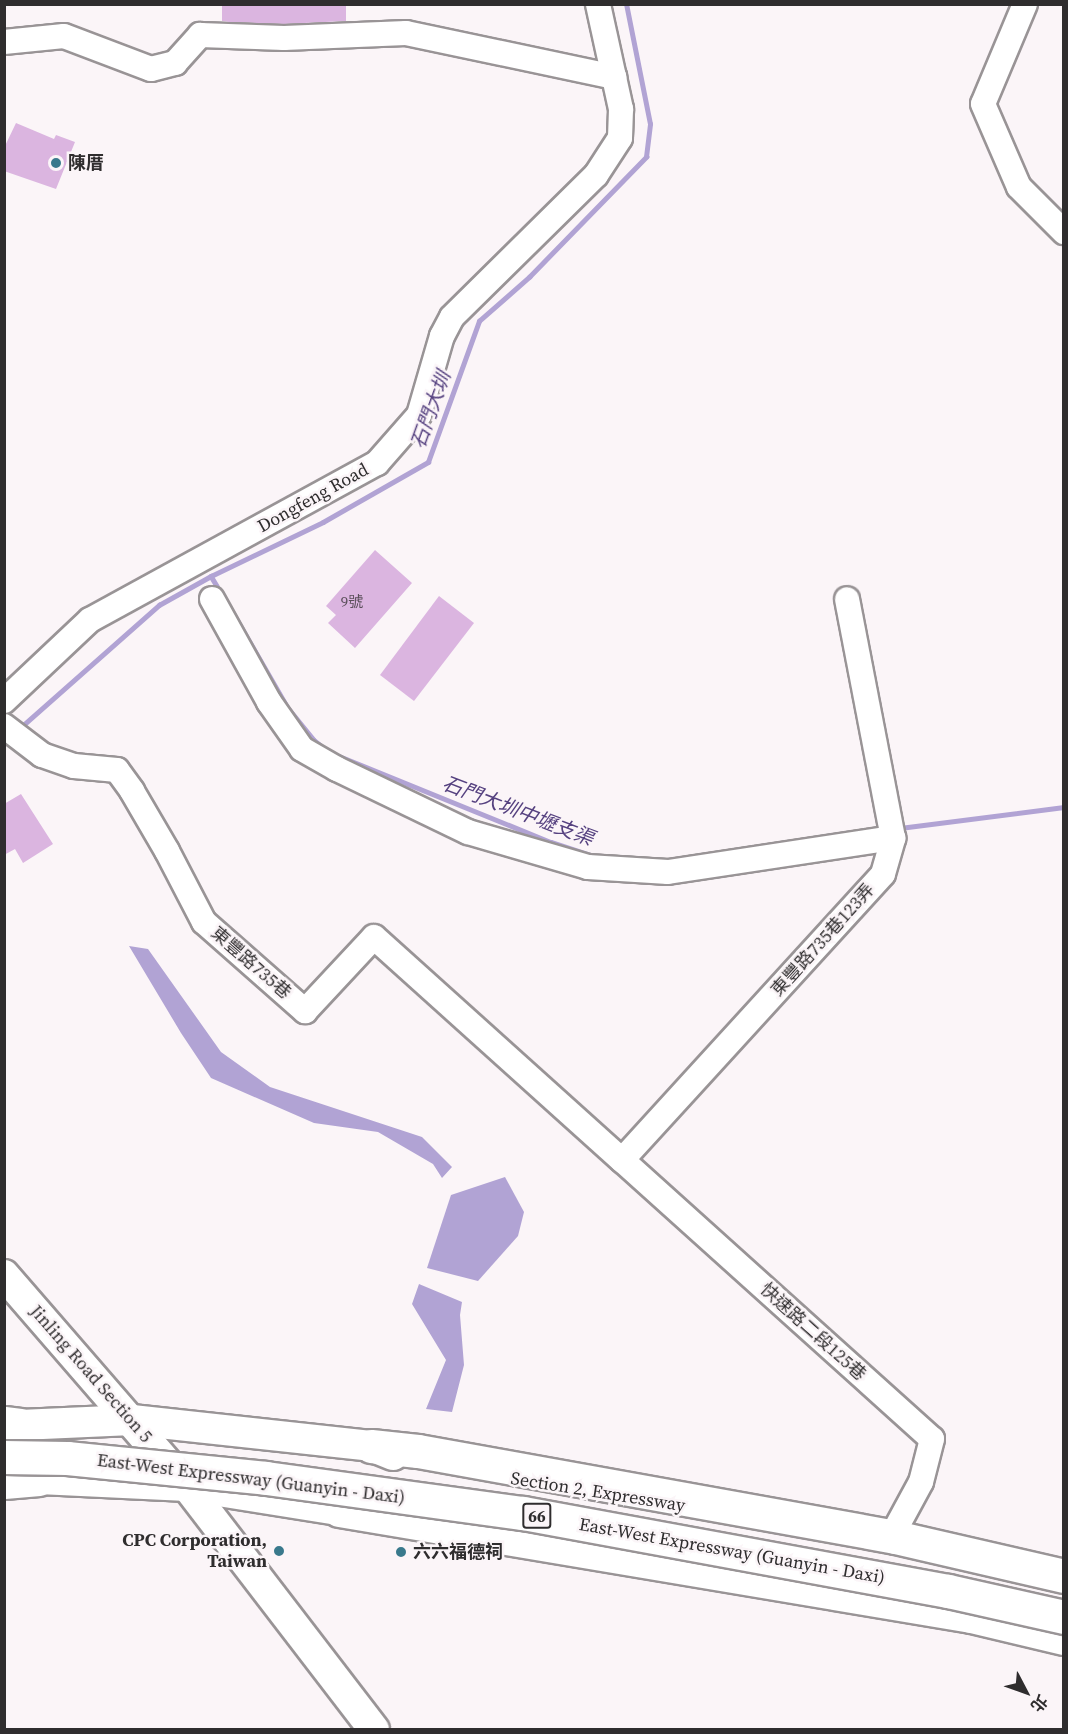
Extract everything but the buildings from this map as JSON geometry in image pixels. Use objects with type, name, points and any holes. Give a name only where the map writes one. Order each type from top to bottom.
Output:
[{"type":"highway","name":"East-West Expressway (Guanyin - Daxi)","points":[[10,1456],[119,1442],[374,1473],[897,1558],[1064,1593]]},
{"type":"highway","points":[[371,1446],[418,1451],[896,1537],[1064,1576]]},
{"type":"highway","name":"East-West Expressway (Guanyin - Daxi)","points":[[10,1456],[67,1458],[266,1478],[523,1513],[948,1591],[1064,1617]]},
{"type":"highway","points":[[339,1510],[971,1617],[1064,1638]]},
{"type":"main road","name":"Jinling Road Section 5","points":[[4,1275],[187,1486],[374,1730]]},
{"type":"main road","name":"Section 2, Expressway","points":[[132,1420],[371,1446],[406,1459],[886,1542],[1064,1576]]},
{"type":"main road","name":"66","points":[[10,1456],[132,1420]]},
{"type":"main road","name":"66","points":[[10,1456],[339,1510],[405,1509],[992,1611],[1064,1628]]},
{"type":"street","name":"Dongfeng Road","points":[[4,701],[90,620],[377,463],[419,416],[442,336],[452,318],[596,175],[620,138],[621,109],[598,4]]},
{"type":"street","points":[[1025,4],[983,104],[1019,187],[1064,232]]},
{"type":"street","points":[[4,42],[64,36],[152,69],[175,63],[200,34],[284,38],[406,33],[614,77]]},
{"type":"street","points":[[212,599],[269,702],[302,749],[337,769],[468,832],[588,867],[668,872],[893,838]]},
{"type":"street","name":"東豐路735巷123弄","points":[[622,1160],[883,874],[893,838],[847,599]]},
{"type":"street","name":"東豐路735巷","points":[[10,731],[42,755],[74,766],[117,770],[162,841],[204,922],[305,1011],[374,937],[622,1160]]},
{"type":"street","name":"快速路二段125巷","points":[[622,1160],[932,1439],[921,1482],[896,1528]]},
{"type":"shaded area","points":[[129,946],[148,949],[221,1052],[270,1087],[422,1137],[452,1167],[442,1178],[433,1164],[378,1132],[314,1123],[211,1078]]},
{"type":"shaded area","points":[[505,1177],[524,1212],[518,1236],[478,1281],[427,1268],[451,1195]]},
{"type":"shaded area","points":[[419,1284],[462,1302],[460,1315],[464,1365],[452,1412],[426,1409],[446,1360],[412,1304]]},
{"type":"waterway","name":"石門大圳","points":[[20,728],[159,605],[211,576],[323,522],[428,462],[479,321],[529,277],[646,157],[650,124],[626,4]]},
{"type":"waterway","name":"石門大圳中壢支渠","points":[[211,576],[217,586]]},
{"type":"waterway","name":"石門大圳中壢支渠","points":[[227,602],[288,708],[314,740],[324,748]]},
{"type":"waterway","name":"石門大圳中壢支渠","points":[[334,754],[551,842],[597,857]]},
{"type":"waterway","name":"石門大圳中壢支渠","points":[[900,828],[1064,807]]},
{"type":"place","name":"陳厝","points":[[56,163]]},
{"type":"place","name":"CPC Corporation, Taiwan","points":[[279,1551]]},
{"type":"place","name":"六六福德祠","points":[[401,1552]]}]
